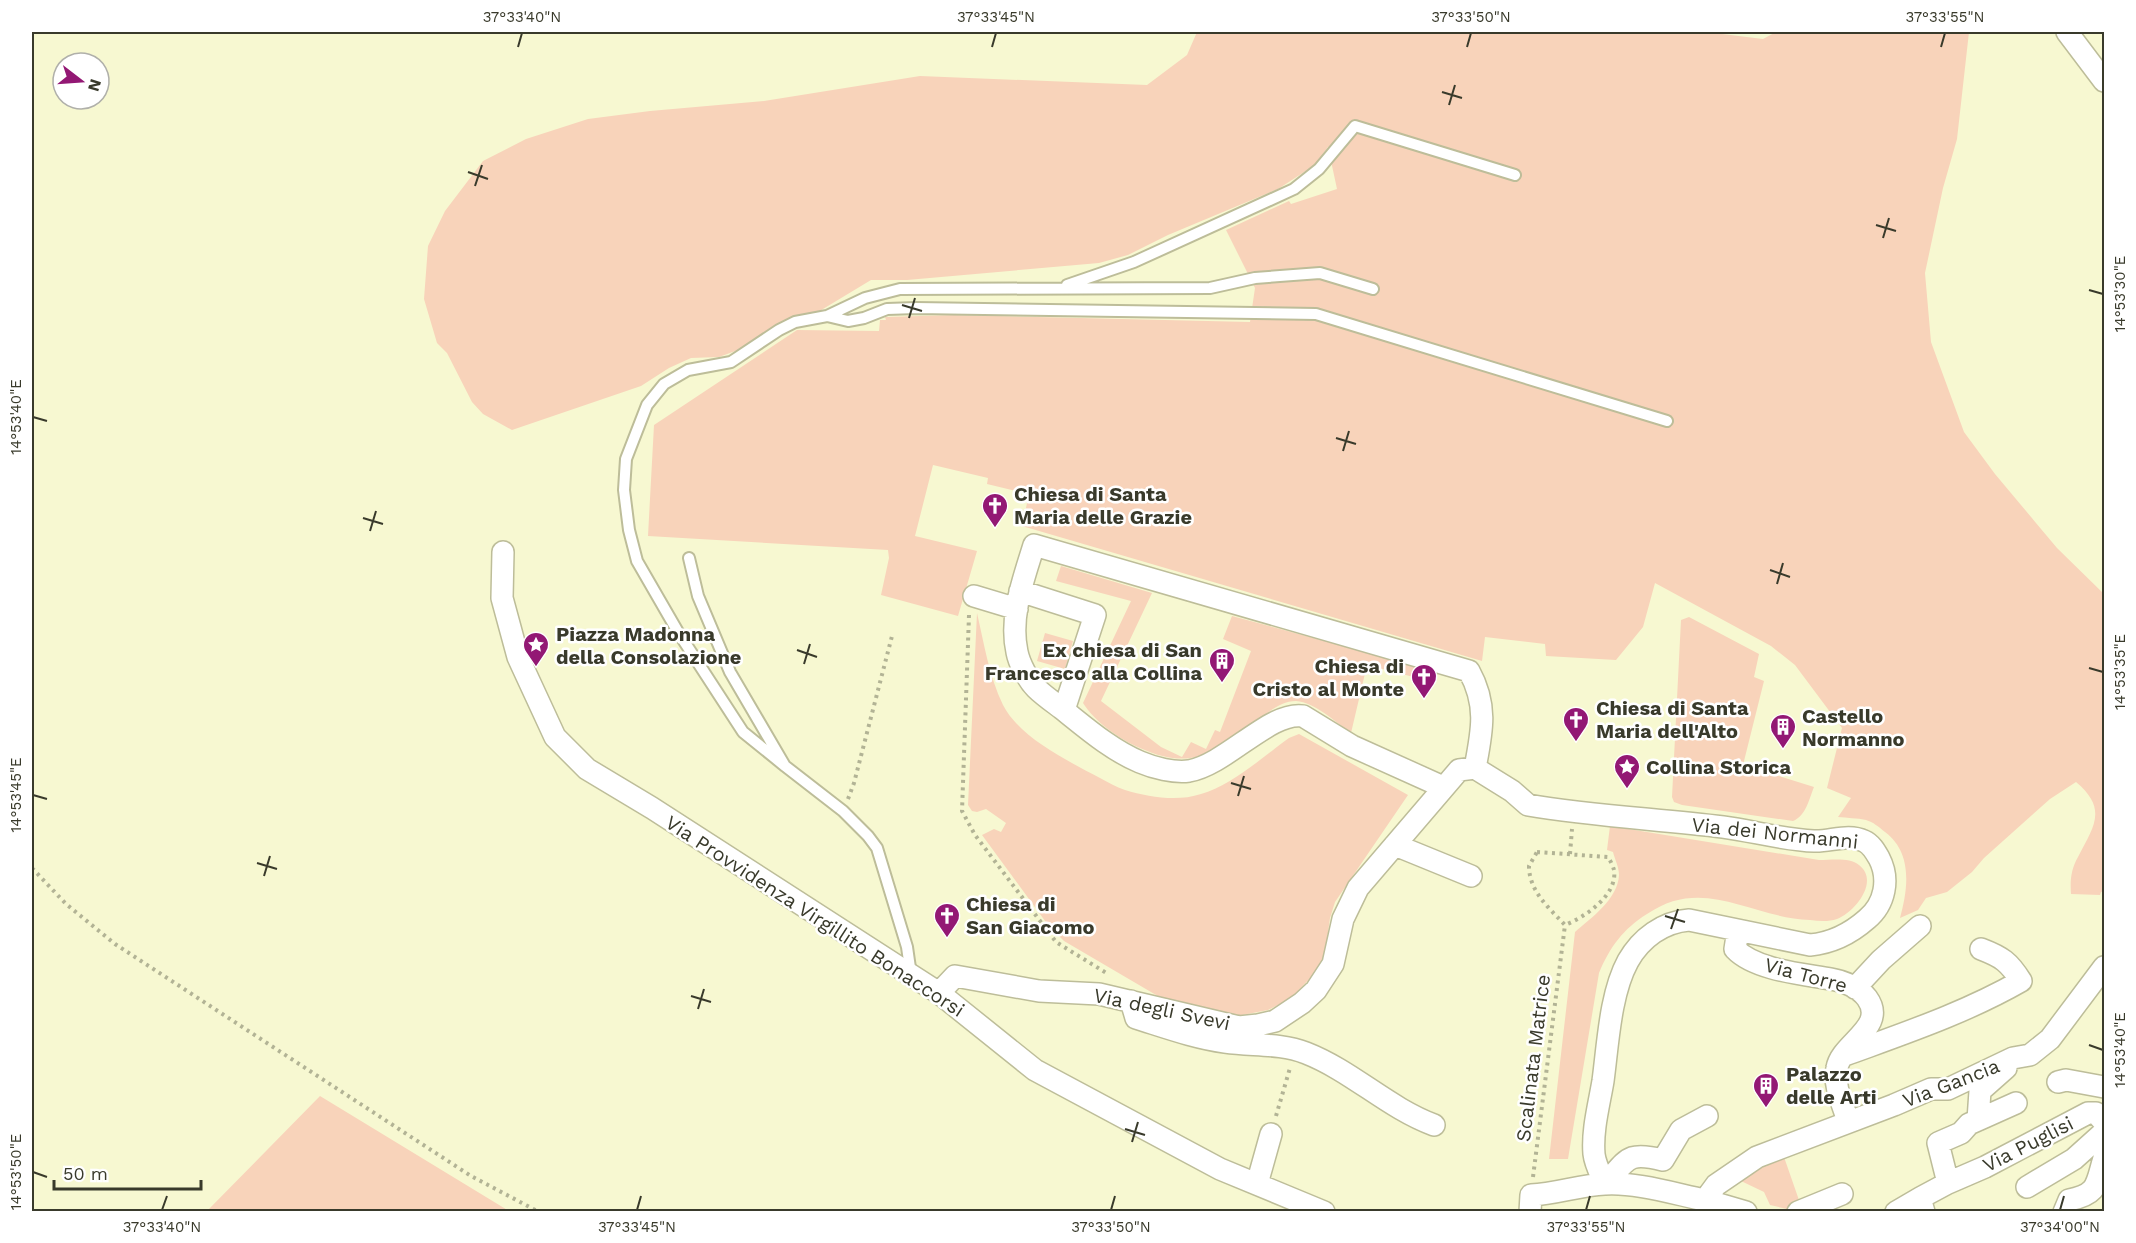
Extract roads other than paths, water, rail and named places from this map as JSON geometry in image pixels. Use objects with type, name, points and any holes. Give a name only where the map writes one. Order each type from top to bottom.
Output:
[{"type":"street","points":[[2067,32],[2104,81]]},
{"type":"street","points":[[1443,787],[1352,746],[1303,716],[1291,716],[1276,722],[1223,758],[1207,766],[1188,771],[1166,770],[1140,762],[1109,745],[1035,687],[1017,653],[1014,626],[1034,544],[1469,671],[1475,682],[1481,704],[1482,732],[1475,768]]},
{"type":"street","name":"Via Provvidenza Virgillito Bonaccorsi","points":[[503,552],[502,598],[518,657],[555,737],[587,769],[652,808],[939,993],[1035,1070],[1221,1168],[1324,1212]]},
{"type":"street","points":[[974,596],[1019,600],[1095,615],[1064,710]]},
{"type":"street","name":"Via degli Svevi","points":[[939,993],[955,976],[1039,992],[1099,994],[1239,1027],[1275,1021],[1316,990],[1326,976],[1338,949],[1343,919],[1358,888],[1459,770],[1475,768]]},
{"type":"street","name":"Via dei Normanni","points":[[1475,768],[1512,791],[1528,805],[1726,828],[1815,841],[1852,838],[1865,841],[1874,850],[1884,867],[1885,886],[1875,912],[1841,938],[1823,944],[1810,945],[1689,920],[1675,921],[1660,928],[1646,939],[1628,961],[1621,977],[1614,1007],[1594,1134],[1594,1156],[1605,1184]]},
{"type":"street","points":[[1395,845],[1472,876]]},
{"type":"street","points":[[1855,988],[1881,960],[1920,926]]},
{"type":"street","name":"Via Torre","points":[[1738,930],[1735,950],[1743,958],[1791,972],[1838,981],[1855,988],[1866,997],[1871,1006],[1872,1016],[1868,1027],[1842,1056]]},
{"type":"street","points":[[1848,1122],[1836,1080],[1837,1066],[1842,1056],[1951,1016],[2021,981],[2012,966],[1999,956],[1981,949]]},
{"type":"street","name":"Via Gancia","points":[[1706,1200],[1716,1185],[1757,1157],[1931,1089],[1948,1089],[2013,1058],[2030,1055],[2050,1040],[2104,967]]},
{"type":"street","points":[[1131,1001],[1136,1018],[1158,1025],[1221,1042],[1283,1046],[1296,1050],[1340,1070],[1377,1094],[1434,1125]]},
{"type":"street","points":[[1978,1120],[1980,1091],[2004,1071],[2013,1058]]},
{"type":"street","points":[[2058,1082],[2066,1080],[2104,1087]]},
{"type":"street","points":[[1948,1183],[1938,1143],[1961,1133],[1969,1124],[2016,1103]]},
{"type":"street","name":"Via Puglisi","points":[[1896,1212],[1922,1205],[1948,1183],[1985,1167],[2088,1113],[2096,1113],[2104,1121]]},
{"type":"street","points":[[1605,1184],[1629,1157],[1641,1154],[1663,1160],[1681,1130],[1707,1116]]},
{"type":"street","points":[[2027,1187],[2074,1159],[2104,1121]]},
{"type":"street","points":[[1257,1184],[1271,1134]]},
{"type":"street","points":[[2064,1212],[2069,1200],[2084,1197],[2092,1192],[2104,1158]]},
{"type":"street","points":[[1530,1203],[1547,1195],[1605,1184],[1647,1188],[1706,1200],[1746,1212]]},
{"type":"street","points":[[1798,1212],[1842,1194]]},
{"type":"lane","points":[[1058,289],[1134,262],[1294,189],[1319,169],[1355,126],[1515,175]]},
{"type":"lane","points":[[911,975],[908,947],[877,848],[843,811],[744,732],[678,632],[637,561],[629,530],[624,490],[626,459],[647,405],[664,384],[687,370],[730,362],[795,322],[827,316],[865,298],[900,289],[1210,288],[1255,278],[1320,273],[1373,289]]},
{"type":"lane","points":[[827,316],[848,321],[864,318],[887,309],[916,308],[1316,314],[1667,421]]},
{"type":"lane","points":[[689,558],[698,596],[730,672],[785,766]]},
{"type":"place","name":"Chiesa di Santa Maria delle Grazie","points":[[995,529]]},
{"type":"place","name":"Piazza Madonna della Consolazione","points":[[536,668]]},
{"type":"place","name":"Ex chiesa di San Francesco alla Collina","points":[[1222,684]]},
{"type":"place","name":"Chiesa di Cristo al Monte","points":[[1424,700]]},
{"type":"place","name":"Chiesa di Santa Maria dell'Alto","points":[[1576,743]]},
{"type":"place","name":"Castello Normanno","points":[[1783,750]]},
{"type":"place","name":"Collina Storica","points":[[1627,790]]},
{"type":"place","name":"Chiesa di San Giacomo","points":[[947,939]]},
{"type":"place","name":"Palazzo delle Arti","points":[[1766,1109]]}]
